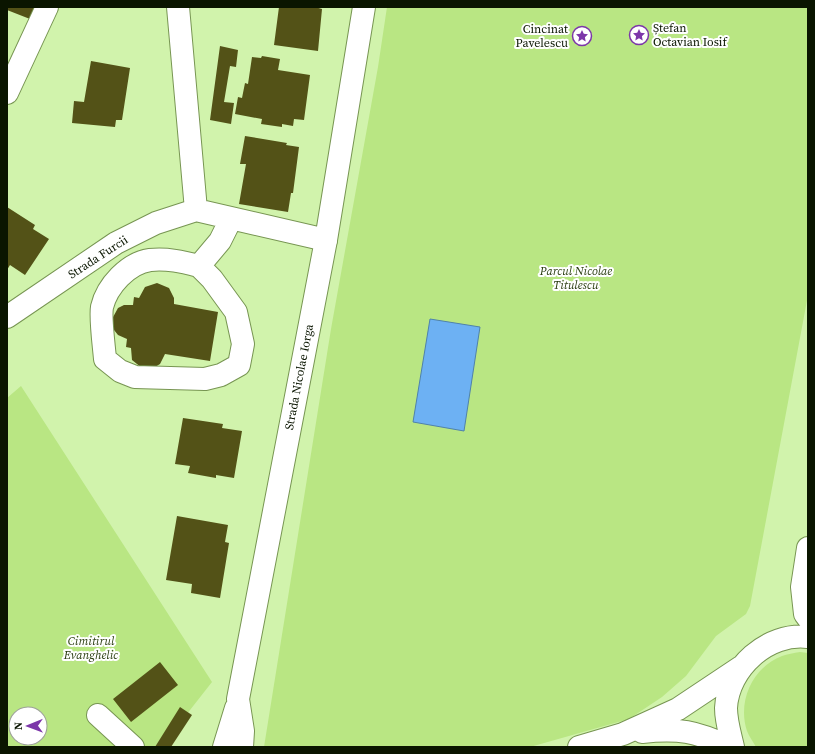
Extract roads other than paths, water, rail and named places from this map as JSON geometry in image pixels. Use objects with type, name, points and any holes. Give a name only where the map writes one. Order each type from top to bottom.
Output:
[{"type":"main road","points":[[7,93],[47,7]]},
{"type":"main road","points":[[178,7],[196,210],[326,240]]},
{"type":"main road","name":"Strada Nicolae Iorga","points":[[242,747],[244,731],[238,699],[326,240],[364,7]]},
{"type":"main road","name":"Strada Furcii","points":[[7,317],[116,243],[156,223],[196,210]]},
{"type":"main road","points":[[199,266],[220,241],[231,219]]},
{"type":"main road","points":[[149,260],[177,260],[199,266],[212,278],[236,312],[243,344],[239,364],[221,375],[205,378],[135,377],[120,371],[105,359],[102,308],[110,286],[127,270],[149,260]]},
{"type":"main road","points":[[808,548],[802,587],[805,614],[808,618]]},
{"type":"main road","points":[[579,747],[623,734],[678,709],[741,667],[758,650],[778,640],[801,636],[808,637]]},
{"type":"main road","points":[[733,747],[728,729],[726,707],[731,686],[741,667]]},
{"type":"main road","points":[[224,747],[238,699]]},
{"type":"main road","points":[[98,715],[133,747]]},
{"type":"main road","points":[[623,734],[669,729],[707,737],[730,747]]},
{"type":"water","points":[[430,319],[480,327],[464,431],[413,422]]},
{"type":"place","name":"Ștefan Octavian Iosif","points":[[639,35]]},
{"type":"place","name":"Cincinat Pavelescu","points":[[582,36]]},
{"type":"park label","name":"Parcul Nicolae Titulescu","points":[[576,278]]},
{"type":"park label","name":"Cimitirul Evanghelic","points":[[91,648]]}]
